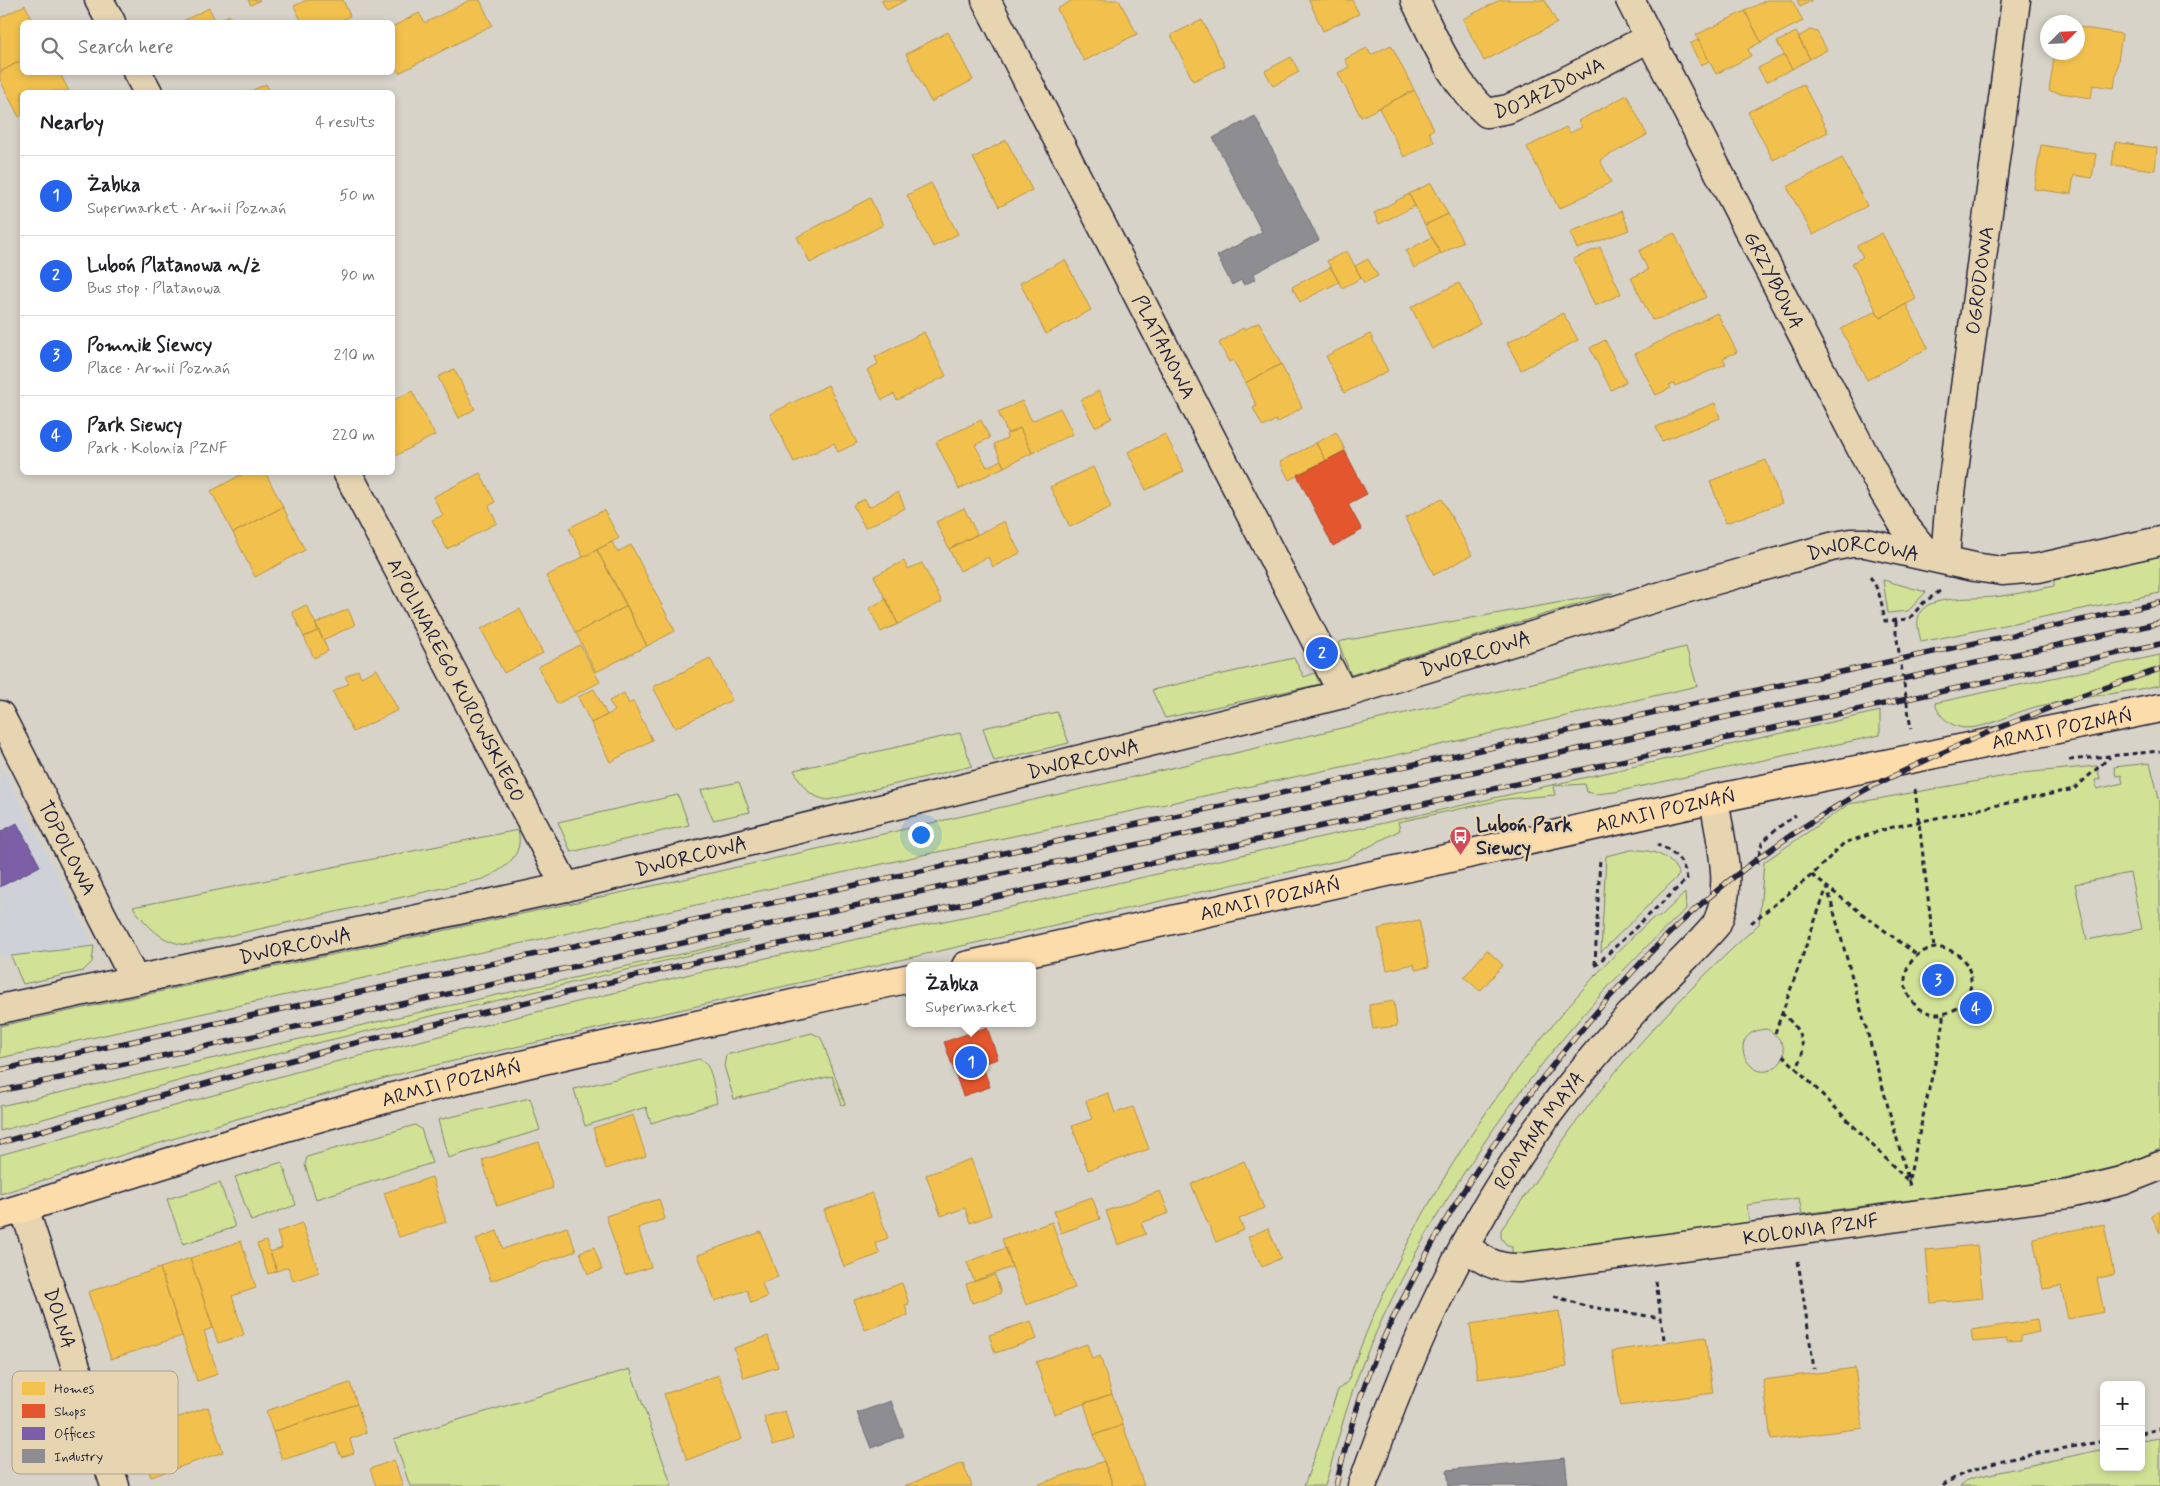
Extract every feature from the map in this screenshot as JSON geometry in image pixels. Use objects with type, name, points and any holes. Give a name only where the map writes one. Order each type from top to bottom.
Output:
[{"type":"main road","name":"ARMII POZNAŃ","points":[[984,962],[1714,799],[2160,708]]},
{"type":"main road","name":"ARMII POZNAŃ","points":[[12,1211],[267,1132],[390,1098],[906,979]]},
{"type":"street","points":[[99,0],[110,20]]},
{"type":"street","name":"PLATANOWA","points":[[986,0],[1343,694]]},
{"type":"street","name":"DOJAZDOWA","points":[[1415,0],[1456,78],[1471,99],[1486,112],[1508,109],[1649,38]]},
{"type":"street","name":"GRZYBOWA","points":[[1630,0],[1882,489],[1903,524],[1936,557]]},
{"type":"street","name":"OGRODOWA","points":[[1936,557],[1949,509],[2016,0]]},
{"type":"street","points":[[139,75],[147,90]]},
{"type":"street","name":"APOLINAREGO KUROWSKIEGO","points":[[350,475],[566,887]]},
{"type":"street","name":"DWORCOWA","points":[[0,1009],[566,887],[1343,694],[1680,590],[1831,547],[1851,543],[1866,543],[1988,569],[2022,570],[2160,541]]},
{"type":"street","name":"TOPOLOWA","points":[[0,716],[135,980]]},
{"type":"street","name":"ROMANA MAYA","points":[[1362,1486],[1406,1367],[1429,1314],[1464,1246],[1504,1177],[1562,1096],[1615,1032],[1716,926],[1723,912],[1726,884],[1714,799]]},
{"type":"street","name":"KOLONIA PZNF","points":[[1464,1246],[1492,1265],[1501,1268],[1520,1268],[2078,1192],[2122,1181],[2160,1166]]},
{"type":"street","name":"DOLNA","points":[[12,1211],[72,1371]]},
{"type":"street","name":"DOLNA","points":[[111,1474],[115,1486]]},
{"type":"path","points":[[1867,572],[1876,584],[1882,602],[1885,621],[1909,619],[1923,603],[1943,589]]},
{"type":"path","points":[[1896,621],[1896,633],[1912,735]]},
{"type":"path","points":[[1751,924],[1812,875],[1844,844],[1889,828],[2074,789],[2110,757]]},
{"type":"path","points":[[1914,783],[1934,948]]},
{"type":"path","points":[[1600,848],[1595,966],[1687,879],[1685,868],[1681,862],[1665,848]]},
{"type":"path","points":[[1812,875],[1917,955]]},
{"type":"path","points":[[1775,1033],[1827,887]]},
{"type":"path","points":[[1827,887],[1909,1182],[1915,1215]]},
{"type":"path","points":[[1934,948],[1946,949],[1958,954],[1966,964],[1971,976],[1970,989],[1964,1000],[1955,1009],[1943,1013],[1931,1013],[1919,1008],[1908,994],[1905,976],[1910,964],[1917,955],[1934,948]]},
{"type":"path","points":[[1781,1013],[1799,1032],[1802,1040],[1804,1050],[1801,1062],[1796,1069]]},
{"type":"path","points":[[1909,1182],[1943,1026],[1943,1013]]},
{"type":"path","points":[[1783,1055],[1909,1182]]},
{"type":"path","points":[[1797,1254],[1814,1369]]},
{"type":"path","points":[[1655,1272],[1664,1339]]},
{"type":"path","points":[[1549,1294],[1584,1306],[1662,1318]]},
{"type":"path","points":[[2145,1432],[2160,1429]]},
{"type":"path","points":[[1943,1486],[1949,1480],[1977,1469],[2100,1442]]},
{"type":"shaded area","points":[[0,763],[94,946],[0,958]]},
{"type":"green space","points":[[2160,556],[2160,593],[1921,642],[1918,625],[1920,613],[1929,605],[1937,602],[1986,598],[2032,591],[2054,586],[2054,580]]},
{"type":"green space","points":[[1883,580],[1926,592],[1908,611],[1888,613]]},
{"type":"green space","points":[[1613,593],[1351,675],[1338,643],[1342,641]]},
{"type":"green space","points":[[1686,647],[1697,686],[1370,761],[923,855],[0,1058],[0,1026],[689,878],[1095,786]]},
{"type":"green space","points":[[2160,655],[2160,685],[2035,707],[1983,726],[1965,728],[1955,726],[1942,716],[1935,703]]},
{"type":"green space","points":[[1294,658],[1304,677],[1315,673],[1320,684],[1165,718],[1152,690]]},
{"type":"green space","points":[[1880,711],[1880,735],[1615,792],[1596,794],[1587,792],[1585,784],[1553,786],[1555,795],[1506,799],[1398,822],[1400,830],[1346,859],[414,1070],[229,1121],[0,1194],[0,1155],[303,1070],[694,973],[1002,909]]},
{"type":"green space","points":[[1057,712],[1069,743],[994,761],[983,728]]},
{"type":"green space","points":[[960,733],[972,766],[828,800],[821,799],[807,790],[794,770]]},
{"type":"green space","points":[[2150,763],[2160,802],[2160,1149],[2123,1165],[2056,1181],[1802,1214],[1799,1198],[1747,1205],[1749,1223],[1512,1257],[1512,1247],[1501,1238],[1501,1230],[1597,1094],[1663,1018],[1759,924],[1764,862],[1849,804],[2023,773],[2097,766],[2100,779],[2095,780],[2097,789],[2123,783],[2121,775],[2116,776],[2114,767]],"holes":[[[2130,873],[2142,929],[2087,940],[2075,884]],[[1767,1029],[1780,1040],[1784,1054],[1779,1064],[1769,1071],[1759,1071],[1751,1066],[1745,1058],[1743,1048],[1745,1039],[1753,1032]]]},
{"type":"green space","points":[[739,782],[750,812],[713,820],[701,790]]},
{"type":"green space","points":[[678,795],[689,825],[571,852],[558,822]]},
{"type":"green space","points":[[518,830],[518,847],[511,861],[483,879],[188,945],[171,941],[156,933],[133,907]]},
{"type":"green space","points":[[1631,850],[1653,852],[1666,858],[1676,868],[1679,875],[1601,952],[1606,856]]},
{"type":"green space","points":[[1685,893],[1686,909],[1592,1004],[1506,1112],[1467,1169],[1430,1227],[1398,1286],[1370,1346],[1350,1398],[1325,1486],[1304,1486],[1338,1390],[1348,1381],[1372,1318],[1401,1255],[1471,1135],[1511,1077],[1554,1023],[1600,971],[1647,923],[1655,917],[1660,917]]},
{"type":"green space","points":[[748,939],[749,941],[296,1048],[0,1131],[0,1106]]},
{"type":"green space","points":[[94,946],[92,962],[83,971],[23,984],[11,956]]},
{"type":"green space","points":[[812,1033],[822,1040],[845,1104],[842,1105],[832,1076],[734,1099],[724,1066],[726,1055]]},
{"type":"green space","points":[[699,1059],[704,1062],[710,1072],[717,1103],[651,1123],[646,1107],[585,1126],[574,1089]]},
{"type":"green space","points":[[530,1098],[540,1130],[448,1158],[438,1120]]},
{"type":"green space","points":[[415,1125],[421,1129],[432,1163],[316,1199],[305,1165],[307,1157]]},
{"type":"green space","points":[[282,1162],[296,1205],[251,1221],[235,1177]]},
{"type":"green space","points":[[220,1183],[235,1227],[183,1244],[167,1199]]},
{"type":"green space","points":[[630,1369],[672,1486],[410,1486],[394,1439]]},
{"type":"green space","points":[[2160,1438],[2160,1486],[1960,1486],[1976,1477],[2100,1450],[2100,1471],[2145,1471],[2145,1440]]},
{"type":"building: Homes","points":[[248,0],[260,0],[251,5]]},
{"type":"building: Homes","points":[[307,0],[343,0],[350,16],[341,20],[301,20],[294,6]]},
{"type":"building: Homes","points":[[470,0],[480,0],[492,25],[399,73],[395,66],[395,25],[419,13],[425,23]]},
{"type":"building: Homes","points":[[881,0],[906,0],[887,10]]},
{"type":"building: Homes","points":[[1073,0],[1119,0],[1137,34],[1084,61],[1057,9]]},
{"type":"building: Homes","points":[[1309,0],[1352,0],[1359,14],[1323,31]]},
{"type":"building: Homes","points":[[1500,0],[1545,0],[1557,23],[1484,61],[1463,19]]},
{"type":"building: Homes","points":[[1767,0],[1792,0],[1803,21],[1761,42],[1745,11]]},
{"type":"building: Homes","points":[[1797,0],[1811,0],[1811,1],[1800,7]]},
{"type":"building: Homes","points":[[25,5],[33,20],[20,20],[20,61],[0,72],[0,18]]},
{"type":"building: Homes","points":[[209,8],[215,20],[185,20]]},
{"type":"building: Homes","points":[[1745,11],[1761,42],[1748,49],[1751,56],[1716,74],[1696,35]]},
{"type":"building: Homes","points":[[229,15],[232,20],[220,20]]},
{"type":"building: Homes","points":[[1202,20],[1225,66],[1193,81],[1171,35]]},
{"type":"building: Homes","points":[[2085,28],[2122,34],[2114,88],[2093,85],[2091,98],[2049,91],[2054,60],[2085,60]]},
{"type":"building: Homes","points":[[1810,30],[1817,32],[1827,50],[1810,59],[1798,37]]},
{"type":"building: Homes","points":[[948,32],[973,80],[931,102],[906,54]]},
{"type":"building: Homes","points":[[1796,32],[1810,59],[1792,69],[1777,42]]},
{"type":"building: Homes","points":[[1699,39],[1709,61],[1701,65],[1690,44]]},
{"type":"building: Homes","points":[[1391,45],[1414,90],[1361,117],[1338,73],[1349,67],[1345,59],[1367,48],[1371,55]]},
{"type":"building: Homes","points":[[1784,55],[1792,69],[1766,82],[1758,68]]},
{"type":"building: Homes","points":[[1291,57],[1299,72],[1273,86],[1265,71]]},
{"type":"building: Homes","points":[[20,61],[20,75],[61,75],[68,90],[20,90],[19,117],[0,80],[0,72]]},
{"type":"building: Homes","points":[[266,84],[269,90],[253,90]]},
{"type":"building: Homes","points":[[1803,84],[1828,132],[1773,160],[1748,112]]},
{"type":"building: Homes","points":[[1414,90],[1434,129],[1429,132],[1434,142],[1404,157],[1379,108]]},
{"type":"building: Homes","points":[[1627,95],[1647,135],[1600,160],[1611,182],[1559,209],[1527,147],[1566,127],[1570,133],[1582,127],[1578,121]]},
{"type":"building: Homes","points":[[1006,140],[1032,190],[999,207],[973,158]]},
{"type":"building: Homes","points":[[2115,142],[2157,148],[2155,170],[2112,165]]},
{"type":"building: Homes","points":[[2041,145],[2096,154],[2092,178],[2074,175],[2071,194],[2034,189]]},
{"type":"building: Homes","points":[[1842,158],[1867,206],[1813,235],[1787,187]]},
{"type":"building: Homes","points":[[931,183],[958,234],[933,247],[907,195]]},
{"type":"building: Homes","points":[[1431,183],[1448,214],[1425,225],[1409,194]]},
{"type":"building: Homes","points":[[1409,194],[1415,206],[1379,224],[1374,213]]},
{"type":"building: Homes","points":[[870,198],[883,225],[810,263],[797,237]]},
{"type":"building: Homes","points":[[1622,211],[1629,230],[1577,249],[1570,232]]},
{"type":"building: Homes","points":[[1448,214],[1463,242],[1441,254],[1425,225]]},
{"type":"building: Homes","points":[[1674,233],[1706,297],[1665,317],[1652,320],[1631,278],[1648,270],[1639,251]]},
{"type":"building: Homes","points":[[1882,233],[1916,299],[1880,318],[1852,263],[1863,257],[1857,246]]},
{"type":"building: Homes","points":[[1432,237],[1441,254],[1414,268],[1406,251]]},
{"type":"building: Homes","points":[[1600,247],[1621,294],[1595,306],[1574,259]]},
{"type":"building: Homes","points":[[1347,251],[1361,278],[1342,288],[1327,261]]},
{"type":"building: Homes","points":[[1368,259],[1378,276],[1364,283],[1355,266]]},
{"type":"building: Homes","points":[[1065,260],[1091,310],[1046,334],[1020,283]]},
{"type":"building: Homes","points":[[1331,267],[1339,282],[1300,302],[1292,287]]},
{"type":"building: Homes","points":[[1459,283],[1480,324],[1432,349],[1411,307]]},
{"type":"building: Homes","points":[[1906,304],[1928,348],[1867,380],[1841,329],[1876,311],[1880,318]]},
{"type":"building: Homes","points":[[1563,313],[1578,340],[1521,370],[1507,343]]},
{"type":"building: Homes","points":[[1717,313],[1737,352],[1723,358],[1726,364],[1675,386],[1674,383],[1669,385],[1671,388],[1656,395],[1635,354]]},
{"type":"building: Homes","points":[[1259,322],[1281,364],[1245,383],[1233,360],[1229,362],[1219,343],[1243,328],[1244,330]]},
{"type":"building: Homes","points":[[924,332],[946,376],[897,400],[894,394],[882,400],[867,370],[878,364],[875,357]]},
{"type":"building: Homes","points":[[1370,334],[1388,371],[1344,393],[1326,356]]},
{"type":"building: Homes","points":[[1605,340],[1626,382],[1611,390],[1590,348]]},
{"type":"building: Homes","points":[[1281,364],[1302,407],[1277,423],[1276,420],[1263,427],[1253,408],[1257,406],[1245,383]]},
{"type":"building: Homes","points":[[454,369],[475,409],[459,418],[438,377]]},
{"type":"building: Homes","points":[[828,385],[857,443],[838,452],[834,443],[794,462],[770,414]]},
{"type":"building: Homes","points":[[412,391],[435,435],[395,456],[395,400]]},
{"type":"building: Homes","points":[[1099,391],[1112,418],[1095,427],[1081,400]]},
{"type":"building: Homes","points":[[1022,401],[1032,421],[1060,408],[1073,434],[1032,453],[1020,428],[1008,434],[998,412]]},
{"type":"building: Homes","points":[[1715,403],[1720,418],[1662,441],[1656,427]]},
{"type":"building: Homes","points":[[981,420],[990,438],[975,445],[987,467],[1001,460],[1004,467],[959,489],[936,442]]},
{"type":"building: Homes","points":[[1020,428],[1032,453],[1004,467],[994,444],[1007,438],[1006,434]]},
{"type":"building: Homes","points":[[1336,432],[1345,450],[1326,461],[1316,443]]},
{"type":"building: Homes","points":[[1165,434],[1184,471],[1146,490],[1128,452]]},
{"type":"building: Homes","points":[[1316,443],[1326,461],[1289,480],[1280,462]]},
{"type":"building: Homes","points":[[1766,460],[1782,503],[1726,523],[1710,481]]},
{"type":"building: Homes","points":[[1093,467],[1111,507],[1070,527],[1050,487]]},
{"type":"building: Homes","points":[[480,473],[495,502],[489,506],[497,523],[447,549],[432,520],[443,515],[433,497]]},
{"type":"building: Homes","points":[[240,475],[267,475],[283,507],[233,533],[211,491]]},
{"type":"building: Homes","points":[[898,492],[905,508],[865,528],[853,505],[865,499],[869,507]]},
{"type":"building: Homes","points":[[1442,499],[1472,555],[1434,575],[1405,518]]},
{"type":"building: Homes","points":[[283,507],[305,550],[255,577],[233,533]]},
{"type":"building: Homes","points":[[964,508],[977,534],[949,549],[936,522]]},
{"type":"building: Homes","points":[[604,510],[619,538],[583,557],[569,528]]},
{"type":"building: Homes","points":[[1004,521],[1020,553],[993,567],[988,557],[960,571],[949,549]]},
{"type":"building: Homes","points":[[612,542],[617,552],[631,545],[675,631],[647,646],[597,550]]},
{"type":"building: Homes","points":[[597,550],[627,606],[576,633],[546,576]]},
{"type":"building: Homes","points":[[904,561],[908,569],[922,563],[942,602],[898,624],[874,576]]},
{"type":"building: Homes","points":[[886,599],[898,624],[881,632],[869,608]]},
{"type":"building: Homes","points":[[306,605],[319,630],[304,637],[292,612]]},
{"type":"building: Homes","points":[[627,606],[647,646],[596,672],[576,633]]},
{"type":"building: Homes","points":[[348,609],[355,625],[323,640],[315,624]]},
{"type":"building: Homes","points":[[520,609],[543,653],[504,673],[481,629]]},
{"type":"building: Homes","points":[[319,630],[328,651],[314,658],[304,637]]},
{"type":"building: Homes","points":[[580,645],[600,682],[557,704],[538,667]]},
{"type":"building: Homes","points":[[710,658],[732,700],[675,728],[653,687]]},
{"type":"building: Homes","points":[[377,669],[398,710],[353,732],[333,692],[349,683],[345,677],[358,670],[361,677]]},
{"type":"building: Homes","points":[[594,689],[607,715],[591,723],[578,697]]},
{"type":"building: Homes","points":[[624,693],[629,704],[633,701],[652,740],[610,762],[591,723],[615,711],[609,701]]},
{"type":"building: Homes","points":[[1419,920],[1429,967],[1415,970],[1414,964],[1387,970],[1378,929]]},
{"type":"building: Homes","points":[[1487,950],[1503,965],[1480,991],[1464,977]]},
{"type":"building: Homes","points":[[1394,1001],[1397,1026],[1373,1029],[1369,1005]]},
{"type":"building: Homes","points":[[1108,1093],[1115,1113],[1133,1107],[1149,1149],[1088,1170],[1072,1126],[1092,1119],[1086,1101]]},
{"type":"building: Homes","points":[[633,1115],[646,1156],[606,1169],[593,1128]]},
{"type":"building: Homes","points":[[539,1142],[553,1188],[497,1206],[482,1160]]},
{"type":"building: Homes","points":[[971,1159],[991,1215],[970,1223],[965,1208],[941,1216],[926,1175]]},
{"type":"building: Homes","points":[[1244,1161],[1264,1208],[1239,1219],[1244,1230],[1216,1242],[1191,1184]]},
{"type":"building: Homes","points":[[432,1177],[446,1222],[399,1237],[384,1193]]},
{"type":"building: Homes","points":[[1160,1191],[1169,1213],[1141,1223],[1146,1234],[1118,1245],[1106,1211]]},
{"type":"building: Homes","points":[[872,1193],[888,1238],[875,1243],[880,1254],[844,1267],[824,1210]]},
{"type":"building: Homes","points":[[1092,1197],[1100,1219],[1061,1233],[1054,1211]]},
{"type":"building: Homes","points":[[659,1199],[665,1219],[638,1228],[651,1267],[625,1275],[606,1216]]},
{"type":"building: Homes","points":[[2160,1210],[2160,1233],[2151,1215]]},
{"type":"building: Homes","points":[[1052,1222],[1075,1288],[1026,1305],[1002,1239]]},
{"type":"building: Homes","points":[[302,1223],[319,1272],[293,1281],[288,1267],[277,1271],[270,1252],[282,1248],[277,1232]]},
{"type":"building: Homes","points":[[2104,1224],[2114,1275],[2097,1278],[2104,1312],[2068,1319],[2061,1286],[2043,1289],[2033,1238]]},
{"type":"building: Homes","points":[[567,1227],[576,1251],[491,1281],[476,1239],[497,1231],[503,1249]]},
{"type":"building: Homes","points":[[1268,1228],[1281,1258],[1262,1267],[1248,1237]]},
{"type":"building: Homes","points":[[761,1232],[778,1277],[762,1283],[767,1297],[751,1303],[747,1290],[715,1301],[698,1255]]},
{"type":"building: Homes","points":[[241,1241],[256,1288],[232,1296],[244,1335],[218,1343],[190,1258]]},
{"type":"building: Homes","points":[[266,1241],[277,1271],[268,1274],[257,1244]]},
{"type":"building: Homes","points":[[1977,1245],[1983,1298],[1931,1303],[1926,1250]]},
{"type":"building: Homes","points":[[594,1247],[602,1270],[588,1274],[580,1252]]},
{"type":"building: Homes","points":[[1006,1248],[1012,1267],[974,1281],[967,1262]]},
{"type":"building: Homes","points":[[190,1258],[213,1328],[204,1331],[218,1374],[197,1381],[160,1268]]},
{"type":"building: Homes","points":[[160,1268],[182,1336],[111,1359],[88,1292]]},
{"type":"building: Homes","points":[[995,1275],[1001,1293],[972,1303],[966,1284]]},
{"type":"building: Homes","points":[[902,1283],[909,1304],[905,1305],[908,1315],[865,1330],[854,1300]]},
{"type":"building: Homes","points":[[1559,1311],[1567,1367],[1478,1379],[1470,1324]]},
{"type":"building: Homes","points":[[2037,1320],[2039,1332],[2021,1336],[2021,1341],[2007,1342],[2006,1339],[1973,1342],[1971,1330]]},
{"type":"building: Homes","points":[[1031,1321],[1037,1339],[995,1353],[989,1335]]},
{"type":"building: Homes","points":[[768,1336],[778,1367],[744,1378],[734,1348]]},
{"type":"building: Homes","points":[[1705,1337],[1713,1393],[1621,1406],[1612,1351]]},
{"type":"building: Homes","points":[[1087,1344],[1092,1359],[1100,1356],[1112,1394],[1054,1414],[1036,1362]]},
{"type":"building: Homes","points":[[1855,1368],[1863,1428],[1771,1440],[1763,1380]]},
{"type":"building: Homes","points":[[719,1375],[742,1439],[687,1460],[664,1394]]},
{"type":"building: Homes","points":[[350,1383],[357,1404],[273,1432],[266,1411]]},
{"type":"building: Homes","points":[[1112,1394],[1123,1425],[1094,1435],[1084,1403]]},
{"type":"building: Homes","points":[[357,1404],[366,1433],[350,1439],[354,1453],[341,1457],[336,1443],[282,1460],[273,1432]]},
{"type":"building: Homes","points":[[208,1407],[223,1452],[178,1468],[178,1417]]},
{"type":"building: Homes","points":[[785,1411],[793,1439],[773,1445],[764,1417]]},
{"type":"building: Homes","points":[[1123,1425],[1144,1486],[1113,1486],[1094,1435]]},
{"type":"building: Homes","points":[[394,1460],[403,1486],[376,1486],[370,1469]]},
{"type":"building: Homes","points":[[1104,1461],[1113,1486],[1034,1486]]},
{"type":"building: Homes","points":[[963,1463],[972,1486],[904,1486]]},
{"type":"building: Shops","points":[[1345,451],[1367,494],[1348,504],[1362,530],[1333,546],[1297,475]]},
{"type":"building: Shops","points":[[987,1027],[998,1059],[982,1064],[990,1087],[963,1096],[944,1042]]},
{"type":"building: Offices","points":[[17,823],[40,866],[0,887],[0,832]]},
{"type":"building: Industry","points":[[1255,116],[1319,240],[1253,274],[1256,279],[1244,285],[1241,280],[1232,285],[1217,256],[1262,232],[1213,138]]},
{"type":"building: Industry","points":[[891,1401],[904,1436],[871,1448],[857,1413]]},
{"type":"building: Industry","points":[[1565,1458],[1568,1486],[1449,1486],[1447,1470]]},
{"type":"railway","points":[[0,1070],[2160,603]]},
{"type":"railway","points":[[0,1091],[2160,623]]},
{"type":"railway","points":[[0,1143],[128,1105],[347,1045],[678,966],[2160,644]]},
{"type":"railway","points":[[1336,1486],[1356,1412],[1389,1327],[1424,1259],[1464,1190],[1531,1092],[1607,1000],[1669,934],[1741,871],[1809,823],[1862,791],[2002,726],[2160,669]]},
{"type":"place","name":"Luboń Platanowa n/ż","points":[[1322,653]]},
{"type":"place","name":"Luboń Park Siewcy","points":[[1460,855]]},
{"type":"place","name":"Pomnik Siewcy","points":[[1938,980]]},
{"type":"place","name":"Park Siewcy","points":[[1976,1008]]},
{"type":"place","name":"Żabka","points":[[971,1062]]}]
